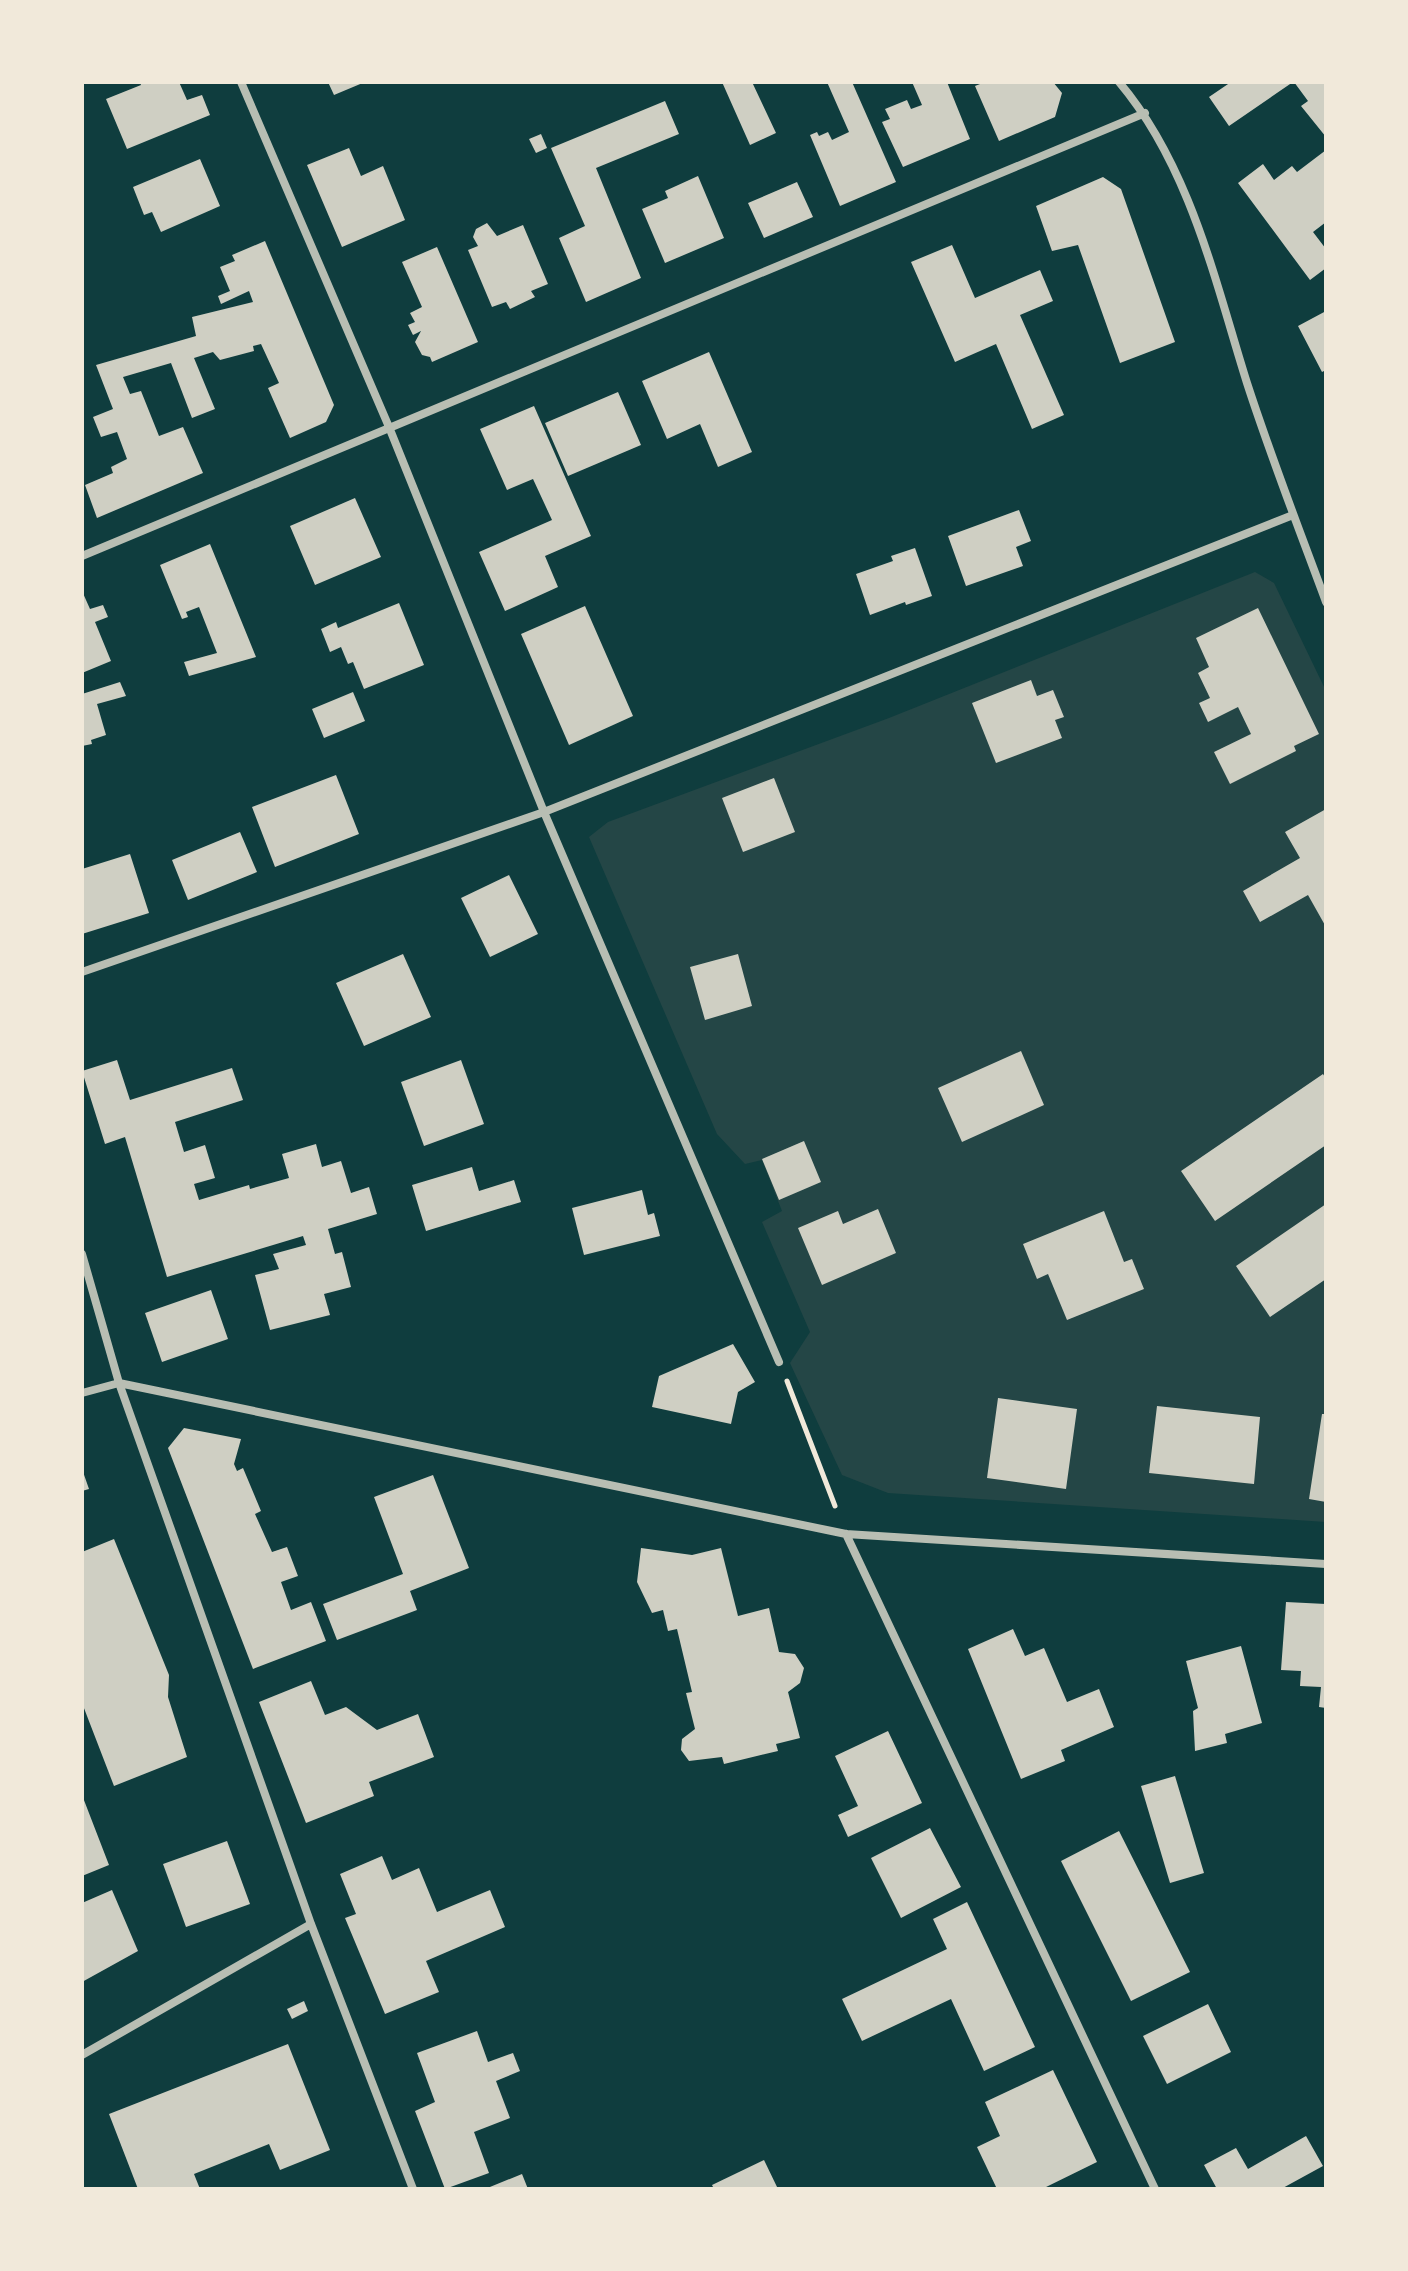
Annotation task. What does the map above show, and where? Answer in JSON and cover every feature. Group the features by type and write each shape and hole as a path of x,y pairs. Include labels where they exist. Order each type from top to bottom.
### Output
{"street":[{"path":"241,82 389,427 544,812 779,1362"},
{"path":"1119,82 1145,113 1192,210 1293,515 1326,602"},
{"path":"82,556 1145,113"},
{"path":"82,972 544,812 1293,515"},
{"path":"82,1254 119,1383 311,1924 413,2189"},
{"path":"82,1393 119,1383 846,1534 1326,1564"},
{"path":"846,1534 1155,2189"},
{"path":"82,2055 311,1924"}],"path":[{"path":"779,1362 846,1534"}],"shaded area":[{"path":"1255,572 1274,583 1326,691 1326,1522 888,1493 842,1475 790,1363 810,1332 762,1222 782,1211 762,1160 745,1164 717,1134 589,837 608,822 889,718"}],"building":[{"path":"140,82 179,82 187,100 202,95 210,115 127,149 106,99 141,85"},
{"path":"328,82 365,82 334,95"},
{"path":"722,82 752,82 776,133 750,145"},
{"path":"827,82 852,82 896,182 840,206 810,135 817,132 819,136 828,132 832,140 849,132"},
{"path":"912,82 947,82 970,139 903,167 882,122 890,119 885,109 907,100 911,109 922,105"},
{"path":"985,82 1053,82 1062,93 1055,117 999,141 975,86"},
{"path":"1231,82 1293,82 1229,126 1209,97"},
{"path":"1294,82 1326,82 1326,137 1301,106 1308,101"},
{"path":"665,101 679,134 596,168 641,278 586,302 559,238 585,226 551,148"},
{"path":"541,134 547,148 536,153 529,139"},
{"path":"349,148 361,176 383,166 405,220 342,247 307,165"},
{"path":"1326,150 1326,222 1313,232 1326,249 1326,268 1310,280 1238,183 1263,164 1274,180 1292,166 1297,172"},
{"path":"200,159 220,206 161,232 152,212 144,215 133,187"},
{"path":"698,176 724,238 665,263 642,209 668,198 665,191"},
{"path":"1103,177 1121,189 1175,342 1120,363 1078,245 1052,251 1036,206"},
{"path":"797,182 813,217 764,238 748,203"},
{"path":"487,223 497,236 523,225 548,284 531,291 535,297 510,309 506,302 492,307 468,250 478,246 473,237 476,229"},
{"path":"265,241 334,405 326,422 290,438 268,388 279,383 261,344 253,346 254,351 220,360 213,352 194,358 215,409 192,418 171,363 123,377 130,394 141,391 159,436 183,427 203,473 97,518 85,485 113,473 111,467 127,459 117,432 101,437 93,417 113,409 96,365 196,336 192,317 253,302 249,291 221,304 218,296 230,291 220,267 235,261 232,255"},
{"path":"952,245 975,298 1040,270 1053,301 1020,315 1064,415 1032,429 996,344 955,362 911,262"},
{"path":"437,247 478,342 432,362 430,357 422,355 415,342 421,331 413,335 408,325 415,322 410,313 422,307 402,262"},
{"path":"1326,311 1326,370 1322,372 1298,326"},
{"path":"709,352 752,452 718,467 700,424 667,439 642,381"},
{"path":"618,392 641,445 568,476 545,423"},
{"path":"534,406 591,536 545,556 558,587 505,611 479,552 552,520 533,479 507,490 480,429"},
{"path":"355,498 381,557 315,585 290,526"},
{"path":"1019,510 1031,541 1016,547 1023,566 966,586 948,536"},
{"path":"210,544 256,657 189,676 184,662 217,653 199,607 186,612 188,617 182,619 160,565"},
{"path":"915,548 932,596 870,615 856,574 893,561 891,556"},
{"path":"82,591 90,609 103,605 108,617 95,622 111,661 82,673"},
{"path":"399,603 424,665 364,689 353,662 348,664 341,647 330,652 321,629 336,622 338,628"},
{"path":"585,606 633,716 569,745 521,634"},
{"path":"1258,608 1319,734 1294,746 1296,751 1230,784 1214,752 1251,734 1238,707 1208,722 1199,703 1210,698 1198,673 1209,667 1196,638"},
{"path":"1031,680 1037,696 1053,690 1064,717 1055,720 1062,738 996,763 972,703"},
{"path":"120,682 126,696 97,704 106,735 82,746 82,694"},
{"path":"353,692 365,721 324,738 312,709"},
{"path":"336,775 359,834 275,867 252,807"},
{"path":"774,778 795,832 743,852 722,798"},
{"path":"1326,809 1326,927 1308,895 1260,922 1243,891 1300,858 1285,832"},
{"path":"240,832 257,872 188,900 172,860"},
{"path":"130,854 149,913 82,934 82,869"},
{"path":"509,875 538,934 490,957 461,898"},
{"path":"403,954 431,1017 364,1046 336,983"},
{"path":"738,954 752,1006 705,1020 690,967"},
{"path":"1021,1051 1044,1105 962,1142 938,1088"},
{"path":"117,1060 130,1100 232,1068 243,1100 175,1122 184,1152 205,1145 215,1178 194,1184 199,1200 249,1185 250,1189 289,1178 282,1154 316,1144 322,1167 341,1161 351,1193 369,1187 377,1214 328,1229 335,1254 342,1252 351,1287 324,1294 330,1315 270,1330 255,1275 279,1269 273,1254 306,1245 303,1236 167,1277 125,1137 105,1144 82,1071"},
{"path":"461,1060 484,1124 424,1146 401,1082"},
{"path":"1323,1074 1326,1079 1326,1145 1215,1221 1181,1171"},
{"path":"804,1141 821,1182 779,1200 762,1159"},
{"path":"472,1167 479,1191 514,1180 521,1202 426,1231 412,1185"},
{"path":"642,1190 648,1215 654,1213 660,1236 584,1255 572,1208"},
{"path":"1326,1204 1326,1279 1270,1317 1236,1266"},
{"path":"878,1209 896,1253 822,1285 798,1228 838,1211 843,1224"},
{"path":"1104,1211 1124,1262 1132,1259 1144,1289 1067,1320 1048,1274 1037,1279 1023,1244"},
{"path":"211,1290 228,1339 162,1362 145,1313"},
{"path":"733,1344 755,1382 738,1392 731,1424 652,1407 659,1376"},
{"path":"998,1398 1077,1409 1066,1489 987,1478"},
{"path":"1157,1406 1260,1417 1254,1484 1149,1473"},
{"path":"1322,1414 1326,1414 1326,1502 1309,1499"},
{"path":"184,1428 241,1439 234,1464 237,1471 243,1468 261,1511 255,1514 272,1552 287,1547 298,1576 281,1582 291,1610 311,1602 326,1641 253,1669 168,1448"},
{"path":"82,1469 89,1489 82,1491"},
{"path":"433,1475 469,1568 410,1591 417,1610 337,1640 323,1604 403,1574 374,1497"},
{"path":"114,1539 169,1675 168,1697 187,1757 114,1786 82,1703 82,1552"},
{"path":"641,1548 692,1555 721,1548 738,1616 769,1608 779,1652 795,1654 804,1668 800,1683 788,1692 800,1738 776,1744 778,1751 724,1764 722,1757 689,1761 681,1750 682,1739 695,1729 686,1693 692,1692 677,1629 668,1631 663,1610 652,1613 637,1582"},
{"path":"1286,1602 1326,1604 1326,1708 1319,1707 1321,1687 1300,1686 1301,1671 1281,1670"},
{"path":"1013,1629 1025,1656 1044,1648 1067,1702 1099,1689 1114,1727 1061,1750 1065,1761 1021,1779 968,1649"},
{"path":"1241,1646 1262,1723 1225,1734 1227,1743 1195,1751 1193,1711 1198,1708 1186,1661"},
{"path":"311,1681 325,1715 346,1707 377,1730 418,1714 434,1757 369,1782 374,1796 306,1823 259,1702"},
{"path":"888,1731 922,1803 848,1837 838,1815 858,1806 835,1756"},
{"path":"1175,1776 1204,1873 1170,1883 1141,1786"},
{"path":"82,1795 109,1865 82,1876"},
{"path":"930,1828 961,1887 901,1918 871,1858"},
{"path":"1119,1831 1190,1972 1131,2001 1061,1861"},
{"path":"227,1841 250,1904 186,1927 163,1864"},
{"path":"382,1856 392,1880 419,1868 437,1912 490,1890 505,1927 426,1961 439,1992 385,2014 345,1918 356,1914 340,1874"},
{"path":"112,1890 138,1951 82,1982 82,1903"},
{"path":"967,1902 1035,2047 984,2071 951,1999 862,2041 842,1999 947,1949 933,1919"},
{"path":"304,2001 308,2011 292,2019 287,2009"},
{"path":"1208,2004 1231,2052 1167,2084 1143,2036"},
{"path":"477,2031 488,2062 513,2053 520,2071 496,2081 510,2118 474,2132 489,2173 445,2189 415,2111 435,2102 417,2053"},
{"path":"288,2044 330,2150 280,2170 269,2144 194,2174 200,2189 138,2189 109,2114"},
{"path":"1053,2070 1097,2162 1042,2189 997,2189 977,2147 1000,2136 985,2102"},
{"path":"1306,2136 1323,2166 1281,2189 1217,2189 1204,2165 1236,2148 1248,2169"},
{"path":"764,2160 778,2189 714,2189 712,2185"},
{"path":"522,2174 528,2189 485,2189"}]}
